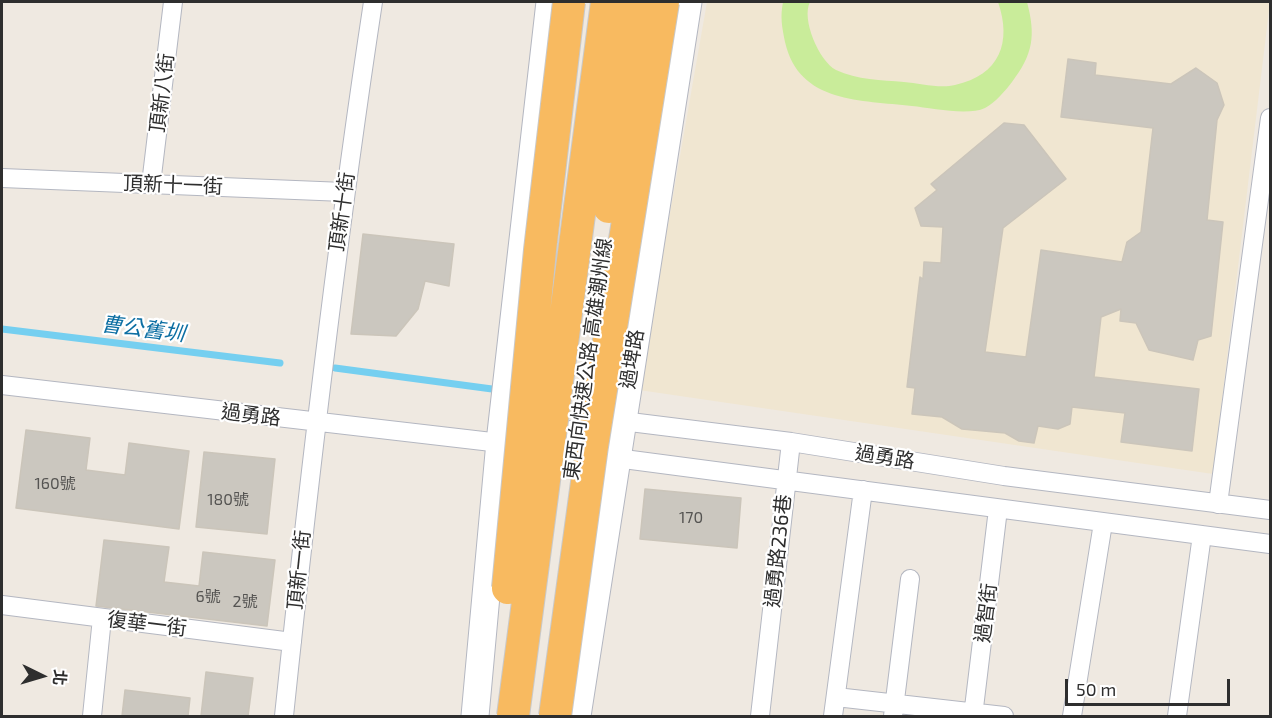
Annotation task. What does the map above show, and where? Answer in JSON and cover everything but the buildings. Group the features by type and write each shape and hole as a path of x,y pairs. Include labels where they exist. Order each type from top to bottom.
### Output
{"highway":[{"path":"496,717 540,250 569,2"},
{"name":"東西向快速公路 高雄潮州線","path":"513,717 607,2"},
{"name":"東西向快速公路 高雄潮州線","path":"541,717 637,2"},
{"path":"555,717 592,446 663,2"}],"main road":[{"path":"475,717 500,442 550,2"},
{"name":"過埤路","path":"577,717 688,2"}],"street":[{"name":"頂新八街","path":"152,184 173,2"},
{"name":"頂新十街","path":"315,423 344,192 373,2"},
{"path":"1218,504 1262,240 1270,118"},
{"name":"頂新十一街","path":"2,177 344,192"},
{"name":"過勇路","path":"2,385 315,423 500,442 1270,544"},
{"name":"過勇路","path":"500,442 622,421 790,442 1004,476 1270,510"},
{"name":"頂新一街","path":"284,717 315,423"},
{"name":"過勇路236巷","path":"760,717 790,442"},
{"path":"833,717 863,490"},
{"name":"過智街","path":"973,714 998,509"},
{"path":"1072,717 1103,523"},
{"path":"1177,717 1202,535"},
{"path":"894,710 910,579"},
{"name":"復華一街","path":"2,605 292,642"},
{"path":"92,717 102,618"},
{"path":"836,697 894,710 1004,717"}],"shaded area":[{"path":"707,2 1270,2 1213,474 639,390"}],"green space":[{"path":"783,2 810,2 808,19 810,29 824,58 836,70 861,78 943,86 955,85 983,73 999,55 1002,43 1004,30 998,2 1027,2 1032,35 1031,44 1019,72 1000,96 985,108 949,111 854,99 818,88 804,77 792,62 783,32"}],"waterway":[{"name":"曹公舊圳","path":"2,329 280,363"},
{"name":"曹公舊圳","path":"335,368 492,389"}]}
